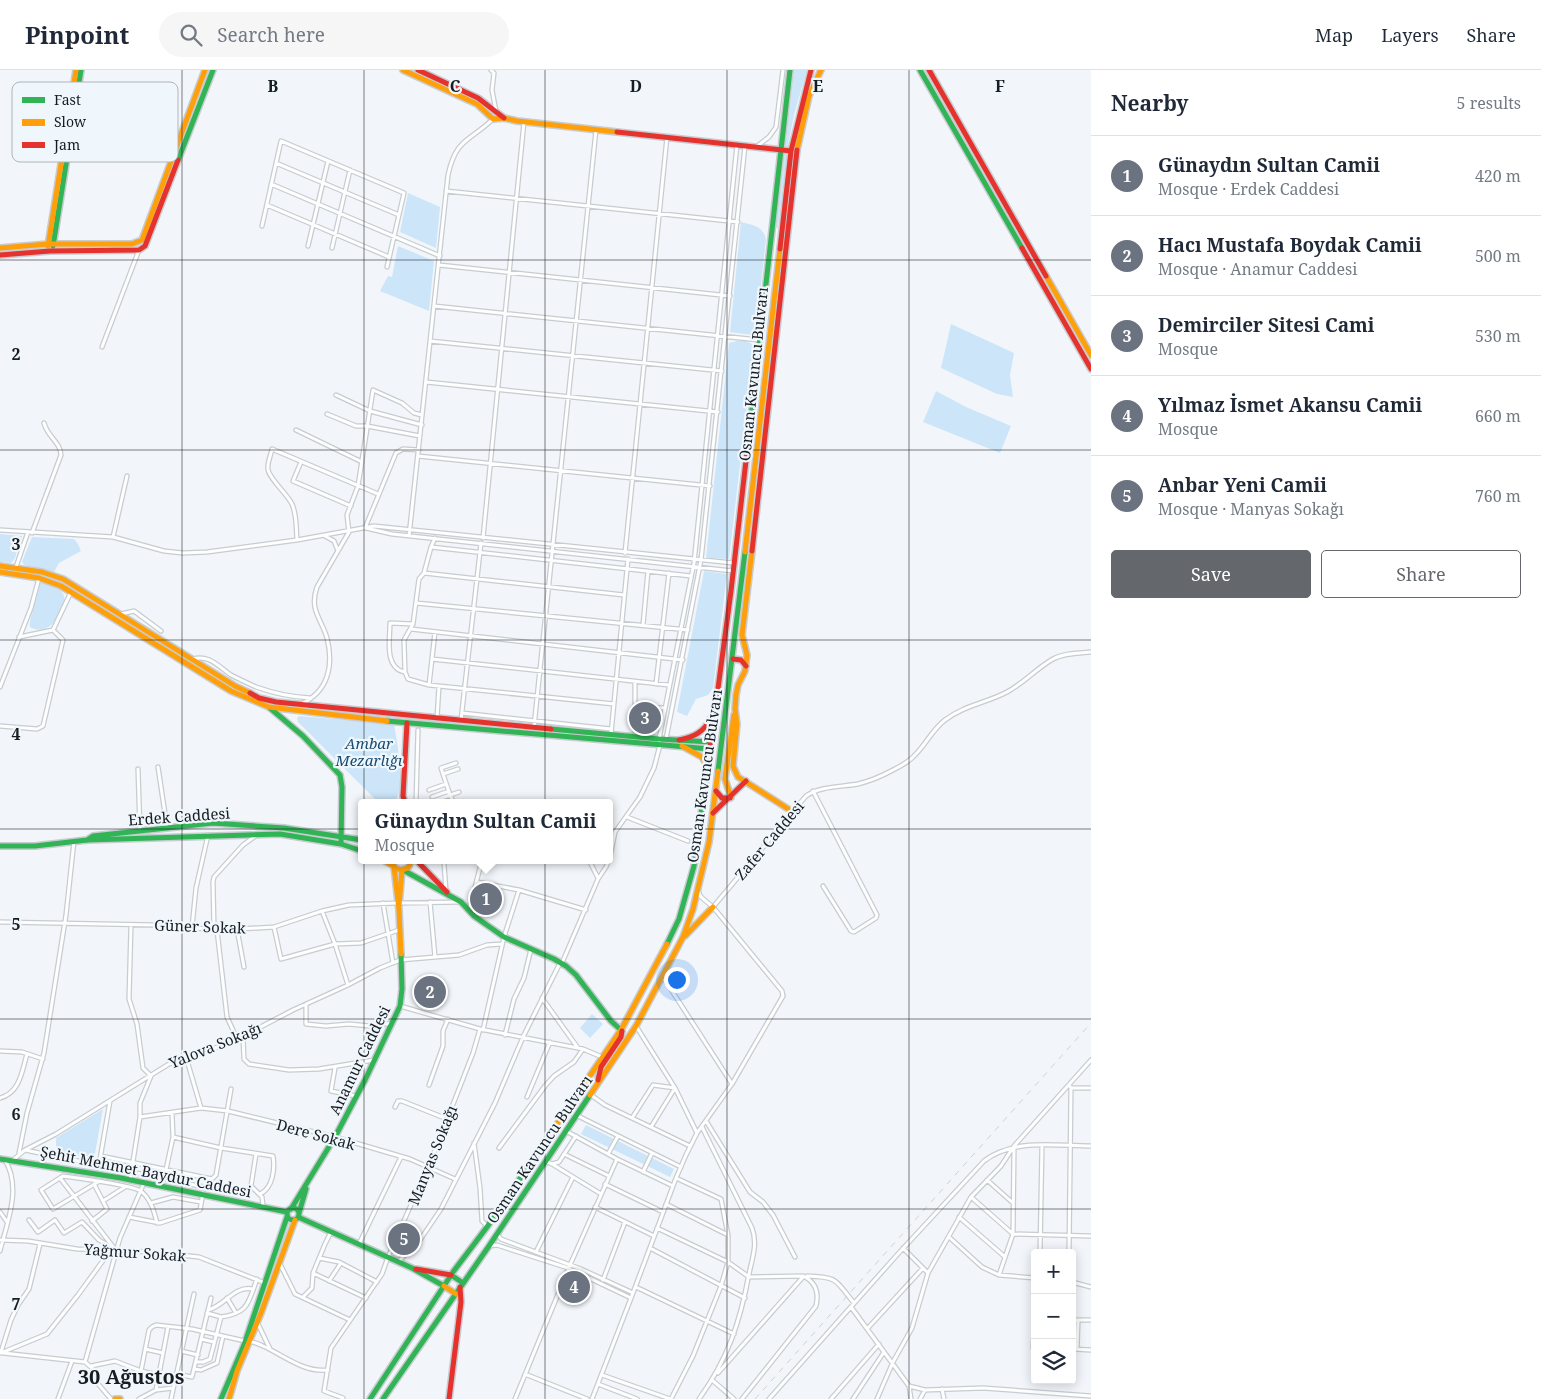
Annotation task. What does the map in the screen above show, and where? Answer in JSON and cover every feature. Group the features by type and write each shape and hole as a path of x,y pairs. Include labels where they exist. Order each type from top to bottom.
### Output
{"main road":[{"path":"178,143 205,70"},
{"path":"0,255 50,251 139,250 145,246 213,70"},
{"path":"404,70 476,104 493,119 504,118 524,122 791,151"},
{"path":"418,70 478,98 504,118"},
{"name":"Osman Kavuncu Bulvarı","path":"370,1399 451,1275 487,1227 621,1030 654,970 678,920 694,866 708,767 734,564 790,70"},
{"name":"Osman Kavuncu Bulvarı","path":"383,1399 489,1246 636,1026 683,937 698,890 709,842 759,458 790,180 791,151 811,70"},
{"path":"790,180 805,110 821,70"},
{"path":"920,70 1091,369"},
{"path":"929,70 1091,354"},
{"path":"50,251 63,162"},
{"path":"51,244 65,162"},
{"path":"0,248 51,244 132,244 142,240 171,162"},
{"path":"731,798 725,779 737,690 746,666 747,655 742,635 759,458"},
{"path":"0,566 42,572 63,579 234,686 259,698 299,705 534,727 611,732 659,742 666,739 710,749 720,746"},
{"path":"0,572 39,578 71,592 232,691 269,707 407,723 659,742 680,743 711,740 720,742 723,738"},
{"path":"741,660 747,655"},
{"path":"734,659 741,660 746,666"},
{"path":"292,711 299,705"},
{"path":"269,707 303,736 340,775 342,787 341,844"},
{"path":"680,743 704,731 714,709"},
{"path":"735,709 737,724 733,768 737,776 793,812"},
{"path":"402,799 407,723"},
{"path":"711,740 720,746"},
{"path":"680,743 702,757 708,767"},
{"path":"712,813 731,798 746,782"},
{"path":"715,791 723,798 731,798"},
{"name":"Erdek Caddesi","path":"86,840 93,836 213,823 284,828 358,839"},
{"name":"Erdek Caddesi","path":"0,846 35,846 86,840 280,834 341,844 358,850"},
{"path":"392,864 461,902 469,911 504,937 562,962 573,972 623,1034 601,1067 597,1084"},
{"path":"392,864 399,903"},
{"path":"403,870 410,864"},
{"path":"420,864 452,897"},
{"path":"399,903 403,870"},
{"name":"Anamur Caddesi","path":"308,1183 335,1138 400,1006 402,989 399,903"},
{"path":"683,937 713,908"},
{"name":"Şehit Mehmet Baydur Caddesi","path":"2,1159 144,1182 289,1212"},
{"path":"229,1399 289,1212 308,1183"},
{"path":"221,1399 257,1324 308,1183"},
{"path":"289,1212 296,1209 297,1217"},
{"path":"289,1212 291,1220 297,1217"},
{"path":"297,1217 412,1268 456,1294"},
{"path":"412,1268 451,1275 462,1285 449,1399"},
{"path":"113,1399 120,1399"}],"street":[{"path":"755,147 769,138 776,127 783,70"},
{"path":"493,71 492,90 496,111"},
{"path":"409,536 449,169 456,149 493,119"},
{"path":"482,538 524,122"},
{"path":"534,727 596,130"},
{"path":"625,553 668,137"},
{"path":"262,226 281,141 404,193 387,267"},
{"path":"613,841 615,832 640,797 658,756 669,685 693,566 737,145"},
{"path":"666,739 683,660 701,560 745,146"},
{"path":"308,246 328,160"},
{"path":"276,163 399,215"},
{"path":"332,248 350,170"},
{"path":"271,184 440,256"},
{"path":"446,191 738,222"},
{"path":"266,205 389,257"},
{"path":"102,347 139,250"},
{"path":"439,266 730,296"},
{"path":"434,306 760,340"},
{"path":"430,341 722,371"},
{"path":"426,382 718,412"},
{"path":"299,705 311,698 325,684 329,664 326,636 315,611 315,595 349,532 347,515 358,486 373,390 402,402 414,413 422,415"},
{"path":"336,395 370,411 422,425"},
{"path":"327,414 356,426 367,426 420,436"},
{"path":"16,567 61,454 59,446 49,436 44,423"},
{"path":"296,430 362,462"},
{"path":"365,528 396,453 404,449 419,450"},
{"path":"297,540 295,515 292,505 270,476 268,468 272,450 378,494"},
{"path":"418,456 710,486"},
{"path":"301,462 293,481 351,506"},
{"path":"114,537 127,476"},
{"path":"0,530 114,537 177,553 206,552 297,540 374,526 734,564"},
{"path":"365,528 409,536 733,571"},
{"path":"325,536 334,541 338,551"},
{"path":"404,672 404,640 411,629 419,579 424,573 435,538"},
{"path":"461,720 481,543"},
{"path":"431,547 691,576"},
{"path":"462,713 611,732 628,559"},
{"path":"643,625 648,571"},
{"path":"424,573 624,595"},
{"path":"656,684 669,573"},
{"path":"0,687 34,601 39,578"},
{"path":"54,630 71,592"},
{"path":"416,603 688,630"},
{"path":"120,614 134,611 161,631"},
{"path":"412,624 390,623 391,662 396,669 404,672 410,680 429,685 614,704"},
{"path":"411,629 683,660"},
{"path":"19,637 54,630"},
{"path":"0,726 37,729 42,726 62,640 54,630"},
{"path":"429,685 435,632"},
{"name":"Zafer Caddesi","path":"713,908 806,796 813,791 859,784 890,772 905,764 916,755 931,733 958,710 985,702 1021,685 1054,658 1091,652"},
{"path":"192,660 200,658 208,660 238,678 265,690 311,698"},
{"path":"432,659 669,685"},
{"path":"635,682 635,731"},
{"path":"437,718 439,686"},
{"path":"635,707 665,708"},
{"path":"416,799 418,730"},
{"path":"452,799 441,768 456,762"},
{"path":"158,767 167,827"},
{"path":"443,774 458,768"},
{"path":"138,769 140,831"},
{"path":"429,790 446,784"},
{"path":"813,791 877,915 876,918 854,932 851,931 822,886"},
{"path":"432,797 459,792"},
{"path":"436,799 449,793"},
{"path":"627,817 688,841"},
{"path":"237,1039 227,1017 216,930 213,882 214,877 243,845 258,834"},
{"path":"192,928 196,888 208,835"},
{"path":"19,1154 27,1113 43,1059 65,923 74,841"},
{"path":"444,864 446,890"},
{"path":"469,911 481,864"},
{"path":"591,864 598,879"},
{"path":"398,1262 413,1248 432,1223 456,1179 495,1103 523,1037 562,962 598,879 607,864"},
{"path":"477,882 519,890 586,910"},
{"name":"Manyas Sokağı","path":"343,1399 324,1391 331,1348 382,1274 428,1167 482,1030 502,944 519,890"},
{"path":"592,1399 680,1167 706,1120 732,1084 781,1000 783,992 713,908 701,897 698,890"},
{"path":"430,902 435,957"},
{"name":"Güner Sokak","path":"0,922 131,925 216,930 274,927 322,911 349,905 461,902"},
{"path":"383,903 393,963"},
{"path":"322,911 348,985"},
{"path":"130,1180 140,1117 140,1103 151,1076 144,1068 137,1024 129,999 131,925"},
{"path":"274,927 281,959 335,944 361,943 399,930"},
{"path":"237,929 244,967"},
{"name":"Yalova Sokağı","path":"13,1160 25,1150 56,1134 169,1064 242,1037 393,963 400,960 459,954 483,946 502,944"},
{"path":"505,1035 514,999 524,978 531,949"},
{"path":"662,976 732,1084"},
{"path":"542,998 578,1048"},
{"path":"306,1004 306,1024 370,1026 393,1023"},
{"path":"400,1006 482,1030 583,1049 602,1058"},
{"path":"429,1085 443,1046 443,1032 448,1019"},
{"path":"636,1026 675,1088 698,1133"},
{"path":"242,1037 244,1059 249,1064 289,1070 335,1068 375,1060"},
{"path":"527,1097 550,1042"},
{"path":"500,1148 545,1086 554,1076 574,1062 583,1049"},
{"path":"0,1051 27,1054 43,1059"},
{"path":"0,1098 12,1092 17,1086 27,1054"},
{"path":"186,1057 201,1108"},
{"path":"877,1399 893,1362 912,1328 928,1273 971,1197 1091,1060"},
{"path":"335,1068 330,1091 356,1096"},
{"path":"632,1118 653,1085 675,1088"},
{"path":"1070,1086 1091,1088"},
{"path":"1069,1249 1070,1086"},
{"path":"651,1127 675,1088"},
{"path":"100,1156 212,1180 216,1175 231,1089"},
{"path":"590,1095 604,1105 690,1146"},
{"path":"396,1108 398,1101 402,1100 447,1119"},
{"path":"99,1166 110,1101"},
{"name":"Dere Sokak","path":"140,1117 201,1108 228,1111 401,1157 456,1179"},
{"path":"164,1179 173,1137 172,1113"},
{"path":"576,1115 680,1167"},
{"path":"706,1120 750,1192 763,1202 773,1215 795,1257"},
{"path":"699,1399 723,1361 734,1334 745,1298 755,1246 754,1232 702,1128"},
{"path":"565,1130 616,1159 672,1186"},
{"path":"552,1164 559,1162 576,1136"},
{"path":"608,1154 618,1136"},
{"path":"173,1137 221,1148 273,1156 274,1163 270,1183 266,1191 260,1194"},
{"path":"474,1142 482,1221 487,1227"},
{"path":"1040,1249 1042,1145"},
{"path":"999,1275 1013,1234 1014,1146"},
{"path":"769,1399 979,1165 994,1154 1014,1146 1091,1146"},
{"path":"25,1150 204,1187"},
{"path":"643,1172 652,1153"},
{"path":"256,1154 251,1186 262,1196 263,1206"},
{"path":"564,1154 609,1176"},
{"path":"359,1244 401,1157"},
{"path":"0,1251 13,1189 11,1172 2,1159"},
{"path":"515,1399 569,1266 616,1159"},
{"path":"544,1161 601,1194"},
{"path":"96,1183 53,1209 41,1190 63,1176 141,1190 151,1203 157,1223"},
{"path":"536,1252 574,1177"},
{"path":"60,1178 116,1250"},
{"path":"602,1375 671,1399 693,1356 721,1286 728,1262 728,1234 722,1199 676,1178"},
{"path":"987,1180 1013,1204"},
{"path":"85,1362 116,1250 144,1182"},
{"path":"92,1221 106,1209 96,1183"},
{"path":"605,1184 663,1212"},
{"path":"103,1201 125,1187"},
{"path":"129,1217 160,1223 200,1210 202,1194"},
{"path":"151,1203 173,1197 201,1202"},
{"path":"971,1197 1013,1234 1091,1236"},
{"path":"666,1204 728,1234"},
{"path":"595,1208 654,1236"},
{"path":"0,1212 7,1222"},
{"path":"959,1217 1005,1257"},
{"path":"29,1220 38,1232 54,1220 64,1233 82,1222 98,1240 116,1250"},
{"path":"601,1284 625,1222"},
{"path":"657,1228 728,1262 749,1277 824,1276 833,1279 840,1283 854,1303"},
{"path":"303,1298 313,1287 313,1273 331,1232"},
{"path":"497,1233 501,1239 603,1279 633,1293"},
{"path":"949,1237 982,1267 999,1275 1031,1278"},
{"name":"Yağmur Sokak","path":"1,1240 71,1248 200,1257 265,1283"},
{"path":"1,1352 11,1320 29,1289 40,1244"},
{"path":"489,1246 497,1245 569,1266 631,1298"},
{"path":"650,1248 745,1298"},
{"path":"903,1248 928,1273"},
{"path":"1,1352 47,1334 110,1250"},
{"path":"319,1258 341,1263 376,1282"},
{"path":"279,1261 295,1294 350,1320"},
{"path":"329,1281 341,1263"},
{"path":"867,1329 923,1268"},
{"path":"313,1273 366,1298"},
{"path":"712,1380 803,1276"},
{"path":"742,1399 816,1306 818,1297 816,1288 811,1281 803,1276"},
{"path":"208,1312 220,1317 236,1313 247,1306 257,1279"},
{"path":"1076,1283 1091,1287"},
{"path":"636,1287 734,1334"},
{"path":"208,1312 227,1298 244,1289 253,1289"},
{"path":"171,1399 194,1294"},
{"path":"176,1374 192,1377 211,1298"},
{"path":"227,1298 236,1313"},
{"path":"850,1307 893,1362 909,1386 911,1399"},
{"path":"196,1362 210,1359 220,1317"},
{"path":"1075,1339 1078,1320 1091,1320"},
{"path":"257,1324 270,1349"},
{"path":"141,1370 148,1332 156,1325 248,1341 270,1349 304,1368 317,1371 328,1370"},
{"path":"156,1390 168,1327"},
{"path":"194,1369 201,1370 217,1363 223,1336"},
{"path":"202,1339 214,1342"},
{"path":"831,1399 879,1344"},
{"path":"145,1349 163,1353"},
{"path":"1076,1349 1091,1350"},
{"path":"181,1351 198,1355"},
{"path":"853,1399 884,1351"},
{"path":"1,1352 85,1362 91,1366 99,1386 113,1399"},
{"path":"58,1399 72,1361"},
{"path":"91,1366 116,1361 158,1375"},
{"path":"525,1374 588,1399"},
{"path":"712,1380 734,1399"},
{"path":"598,1384 638,1399"},
{"path":"909,1386 924,1390 984,1388 1091,1396"},
{"path":"139,1399 156,1390 173,1388"},
{"path":"942,1389 944,1399"},
{"path":"920,1399 924,1390"}],"green space":[{"path":"794,70 807,70 794,115 788,145 778,228 776,228"},
{"path":"408,193 440,207 436,248 400,232"},
{"path":"741,222 753,225 763,231 766,239 756,331 752,335 730,332"},
{"path":"398,246 434,261 429,311 380,291 388,276 392,277"},
{"path":"951,324 1014,353 1010,375 1013,397 997,394 941,368"},
{"path":"746,341 754,345 729,559 706,558 729,343"},
{"path":"936,391 966,407 1011,426 1000,453 923,422"},
{"path":"0,534 22,536 15,558 11,563 0,562"},
{"path":"32,537 74,539 81,551 59,563 54,572 24,565 22,562"},
{"path":"704,571 727,574 713,688 708,695 696,699 687,716 677,712"},
{"path":"40,582 58,588 64,597 64,604 52,625 38,630 30,627 30,623"},
{"name":"Ambar Mezarlığı","path":"299,716 394,724 401,776 396,799 375,799 298,722 297,718"},
{"path":"592,1014 603,1024 590,1038 580,1028"},
{"path":"103,1109 94,1159 56,1152 56,1138"},
{"path":"586,1125 674,1169 670,1177 581,1134"}],"railway":[{"path":"755,1399 1091,1023"}],"traffic: fast":[{"path":"79,82 81,70"},
{"path":"178,160 213,70"},
{"path":"750,426 790,70"},
{"path":"920,70 1022,248"},
{"path":"53,246 66,162"},
{"path":"718,771 745,552"},
{"path":"270,708 303,736 340,775 342,787 341,844"},
{"path":"387,721 710,749"},
{"path":"551,729 711,742"},
{"path":"667,944 679,919 694,866 709,756"},
{"path":"87,840 93,836 213,823 284,828 358,839"},
{"path":"0,846 35,846 87,840 280,834 341,844 358,850"},
{"path":"403,870 461,902 474,916 504,937 566,966 576,975 611,1021 621,1030"},
{"path":"291,1209 335,1137 365,1080 400,1006 402,989 401,954"},
{"path":"383,1399 489,1246 590,1095"},
{"path":"370,1399 453,1272 487,1227 547,1139"},
{"path":"0,1159 121,1178 287,1212"},
{"path":"299,1213 306,1189"},
{"path":"291,1208 295,1208 299,1214 295,1220 291,1220 287,1216 287,1212 291,1208"},
{"path":"221,1399 244,1345 287,1217"},
{"path":"298,1217 412,1268 444,1286"},
{"path":"451,1275 463,1283"}],"traffic: slow":[{"path":"74,82 76,70"},
{"path":"178,143 205,70"},
{"path":"403,70 477,104 493,119 504,118 617,132"},
{"path":"797,150 809,96 821,70"},
{"path":"48,246 61,162"},
{"path":"0,248 48,244 132,244 142,240 171,162"},
{"path":"745,552 780,249"},
{"path":"1046,276 1091,355"},
{"path":"752,551 742,635 747,655 745,671 738,685 736,695 737,724 733,766 738,777 793,812"},
{"path":"0,566 42,572 63,579 235,686 250,693"},
{"path":"0,572 39,578 61,586 231,691 269,707 387,721"},
{"path":"731,797 725,779 734,715"},
{"path":"682,746 702,757 707,765"},
{"path":"590,1095 636,1026 683,937 693,909 709,842 718,771"},
{"path":"393,864 395,868 401,870 408,868 410,864"},
{"path":"394,867 399,910 401,954"},
{"path":"399,906 402,870"},
{"path":"685,936 713,907"},
{"path":"547,1139 621,1030 667,944"},
{"path":"229,1399 237,1371 261,1313 295,1220"},
{"path":"444,1286 456,1294"},
{"path":"115,1399 120,1399"}],"traffic: jam":[{"path":"418,70 478,98 504,118"},
{"path":"780,249 791,151 811,70"},
{"path":"929,70 1046,276"},
{"path":"617,132 791,151"},
{"path":"752,551 797,150"},
{"path":"0,255 50,251 139,250 145,246 177,162"},
{"path":"1022,248 1091,369"},
{"path":"709,756 750,426"},
{"path":"733,659 741,660 746,666"},
{"path":"250,693 259,698 276,702 551,729"},
{"path":"679,740 698,733 711,718"},
{"path":"404,799 407,723"},
{"path":"713,813 746,781"},
{"path":"716,791 722,798 730,798"},
{"path":"420,864 447,892"},
{"path":"598,1080 601,1067 621,1037 622,1031"},
{"path":"416,1269 451,1275"},
{"path":"449,1399 461,1302 460,1287"}],"place":[{"name":"Demirciler Sitesi Cami","path":"645,718"},
{"name":"Günaydın Sultan Camii","path":"486,899"},
{"name":"Hacı Mustafa Boydak Camii","path":"430,992"},
{"name":"Anbar Yeni Camii","path":"404,1239"},
{"name":"Yılmaz İsmet Akansu Camii","path":"574,1287"}],"district":[{"name":"30 Ağustos","path":"131,1376"}]}
